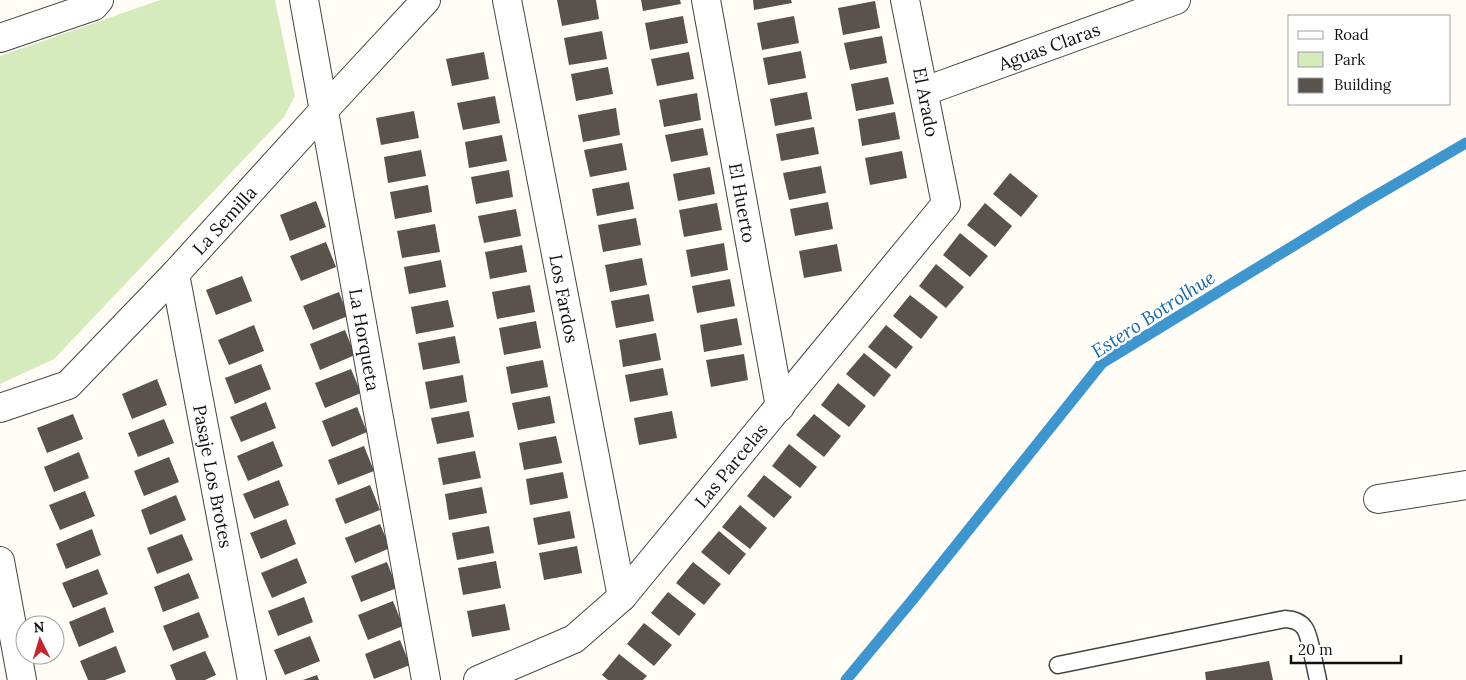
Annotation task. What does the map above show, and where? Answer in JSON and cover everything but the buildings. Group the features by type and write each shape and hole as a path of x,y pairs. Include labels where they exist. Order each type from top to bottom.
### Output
{"street":[{"path":"0,38 94,6 99,0"},
{"name":"La Horqueta","path":"304,0 426,680"},
{"name":"La Semilla","path":"0,408 68,385 175,274 426,0"},
{"name":"Los Fardos","path":"507,0 622,597"},
{"name":"El Huerto","path":"706,0 780,407"},
{"name":"El Arado","path":"905,0 946,204"},
{"name":"Aguas Claras","path":"924,91 1176,0"},
{"name":"Las Parcelas","path":"478,680 574,639 622,597 946,204"},
{"name":"Pasaje Los Brotes","path":"175,274 252,680"},
{"path":"1378,499 1466,485"},
{"path":"0,561 22,680"}],"lane":[{"path":"1058,665 1292,619 1305,628 1309,637 1318,680"}],"green space":[{"path":"160,0 275,0 295,96 284,117 54,359 0,384 0,56"}],"waterway":[{"name":"Estero Botrolhue","path":"846,680 1102,363 1365,202 1466,143"}]}
